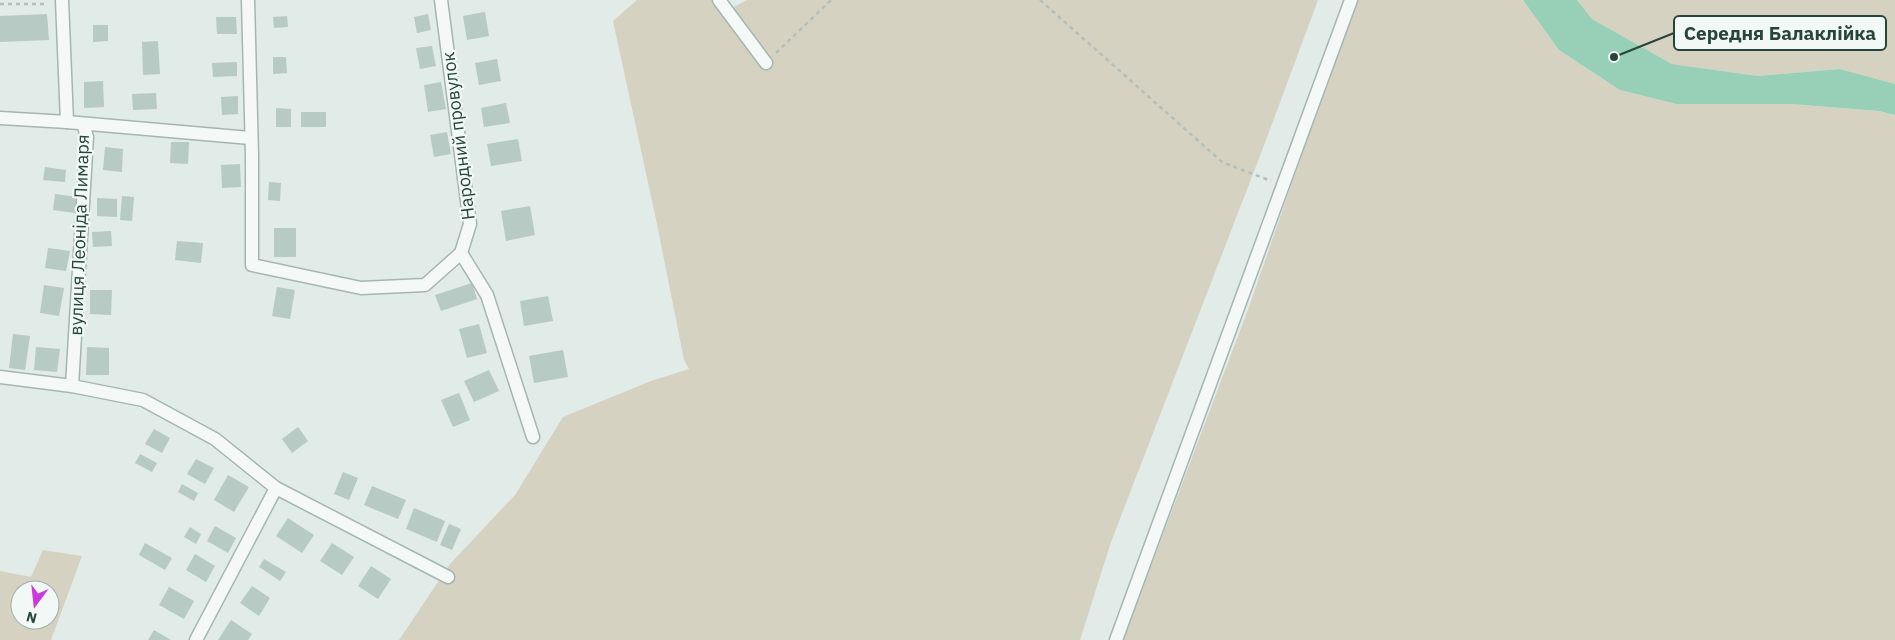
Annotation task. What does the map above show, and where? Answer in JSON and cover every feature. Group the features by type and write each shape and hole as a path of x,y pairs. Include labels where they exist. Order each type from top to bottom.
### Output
{"street":[{"path":"248,0 252,265 361,288 425,286 461,253 488,295 533,437"},
{"name":"Народний провулок","path":"441,0 470,224 461,253"},
{"path":"719,0 766,63"},
{"path":"1116,640 1197,415 1284,186 1351,0"},
{"name":"вулиця Леоніда Лимаря","path":"62,2 67,122"},
{"path":"0,118 83,124"},
{"name":"вулиця Леоніда Лимаря","path":"72,386 87,137 83,124 250,138"},
{"path":"0,378 72,386 143,400 215,439 276,488 448,577"},
{"path":"196,640 276,488"}],"path":[{"path":"766,63 831,0"},
{"path":"1040,0 1222,162 1284,186"},
{"path":"0,4 62,2"}],"shaded area":[{"path":"637,0 715,0 724,12 747,0 1318,0 1111,542 1080,640 399,640 450,564 515,495 563,417 651,381 689,369 684,360 613,21"},
{"path":"1357,0 1523,0 1559,50 1620,90 1676,104 1791,104 1879,111 1895,115 1895,640 1123,640 1249,307"},
{"path":"1523,0 1577,0 1592,19 1672,64 1758,76 1840,69 1895,84 1895,115 1879,111 1791,104 1676,104 1620,90 1559,50"},
{"path":"1577,0 1895,0 1895,84 1840,69 1758,76 1672,64 1592,19"},
{"path":"43,550 82,556 60,616 60,580 10,580 10,630 55,630 51,640 0,640 0,571 31,577"}],"building":[{"path":"485,12 489,36 467,40 463,16"},
{"path":"47,14 49,40 0,42 0,16"},
{"path":"428,14 431,30 417,33 414,17"},
{"path":"287,16 288,27 274,28 273,17"},
{"path":"216,17 236,17 237,34 217,34"},
{"path":"93,25 108,25 108,41 93,42"},
{"path":"158,41 160,74 143,75 142,42"},
{"path":"432,46 436,66 420,69 416,48"},
{"path":"273,57 286,57 287,73 273,74"},
{"path":"497,59 501,81 479,85 475,63"},
{"path":"237,62 237,76 213,77 212,63"},
{"path":"103,81 104,107 84,108 84,82"},
{"path":"441,82 446,109 428,112 424,85"},
{"path":"156,93 157,109 133,110 132,94"},
{"path":"238,96 238,114 222,115 221,97"},
{"path":"506,103 510,123 484,127 481,108"},
{"path":"276,108 291,109 291,127 276,127"},
{"path":"301,112 326,112 326,127 301,127"},
{"path":"447,132 451,154 434,157 430,135"},
{"path":"518,139 522,161 491,166 487,144"},
{"path":"171,142 189,142 188,164 170,163"},
{"path":"105,147 123,149 122,172 103,170"},
{"path":"240,164 241,187 222,188 221,165"},
{"path":"45,167 66,170 65,182 43,180"},
{"path":"269,182 281,183 280,201 268,200"},
{"path":"55,194 77,197 75,213 53,210"},
{"path":"122,196 134,197 132,221 120,220"},
{"path":"97,198 117,199 117,217 97,216"},
{"path":"530,206 535,235 506,241 501,211"},
{"path":"274,228 296,228 296,257 274,257"},
{"path":"111,231 112,246 93,247 92,232"},
{"path":"177,241 203,243 201,263 175,260"},
{"path":"48,248 70,251 66,271 45,268"},
{"path":"472,283 477,299 441,311 435,295"},
{"path":"44,285 64,288 59,316 40,313"},
{"path":"277,287 295,290 290,319 272,316"},
{"path":"90,290 112,290 111,315 90,314"},
{"path":"548,296 553,321 524,326 520,301"},
{"path":"479,324 487,353 467,358 459,329"},
{"path":"13,334 30,336 25,370 9,368"},
{"path":"36,347 60,349 57,372 34,370"},
{"path":"87,347 109,348 109,375 86,375"},
{"path":"563,350 568,377 534,383 529,356"},
{"path":"489,370 499,391 474,402 464,381"},
{"path":"459,393 470,420 453,427 441,400"},
{"path":"298,427 308,441 292,453 282,439"},
{"path":"154,429 170,438 162,453 145,444"},
{"path":"140,454 157,463 152,472 135,463"},
{"path":"196,459 214,468 205,484 187,474"},
{"path":"343,472 358,478 349,500 334,494"},
{"path":"228,475 249,487 234,512 214,500"},
{"path":"182,484 198,493 194,501 178,492"},
{"path":"372,486 406,500 398,519 364,505"},
{"path":"414,508 445,521 437,542 406,529"},
{"path":"288,518 314,535 302,553 276,536"},
{"path":"449,524 461,529 452,550 440,545"},
{"path":"215,526 236,538 228,553 207,541"},
{"path":"190,527 201,534 196,544 184,537"},
{"path":"145,543 172,558 165,570 139,555"},
{"path":"332,543 354,557 342,575 320,561"},
{"path":"195,554 215,566 206,582 186,570"},
{"path":"264,559 286,572 280,581 259,567"},
{"path":"371,566 391,579 378,599 358,586"},
{"path":"252,586 270,598 259,616 240,603"},
{"path":"169,587 194,601 184,619 159,605"},
{"path":"231,620 252,634 248,640 218,640"},
{"path":"154,630 171,640 148,640"}],"place":[{"name":"Середня Балаклійка","path":"1614,57"}]}
